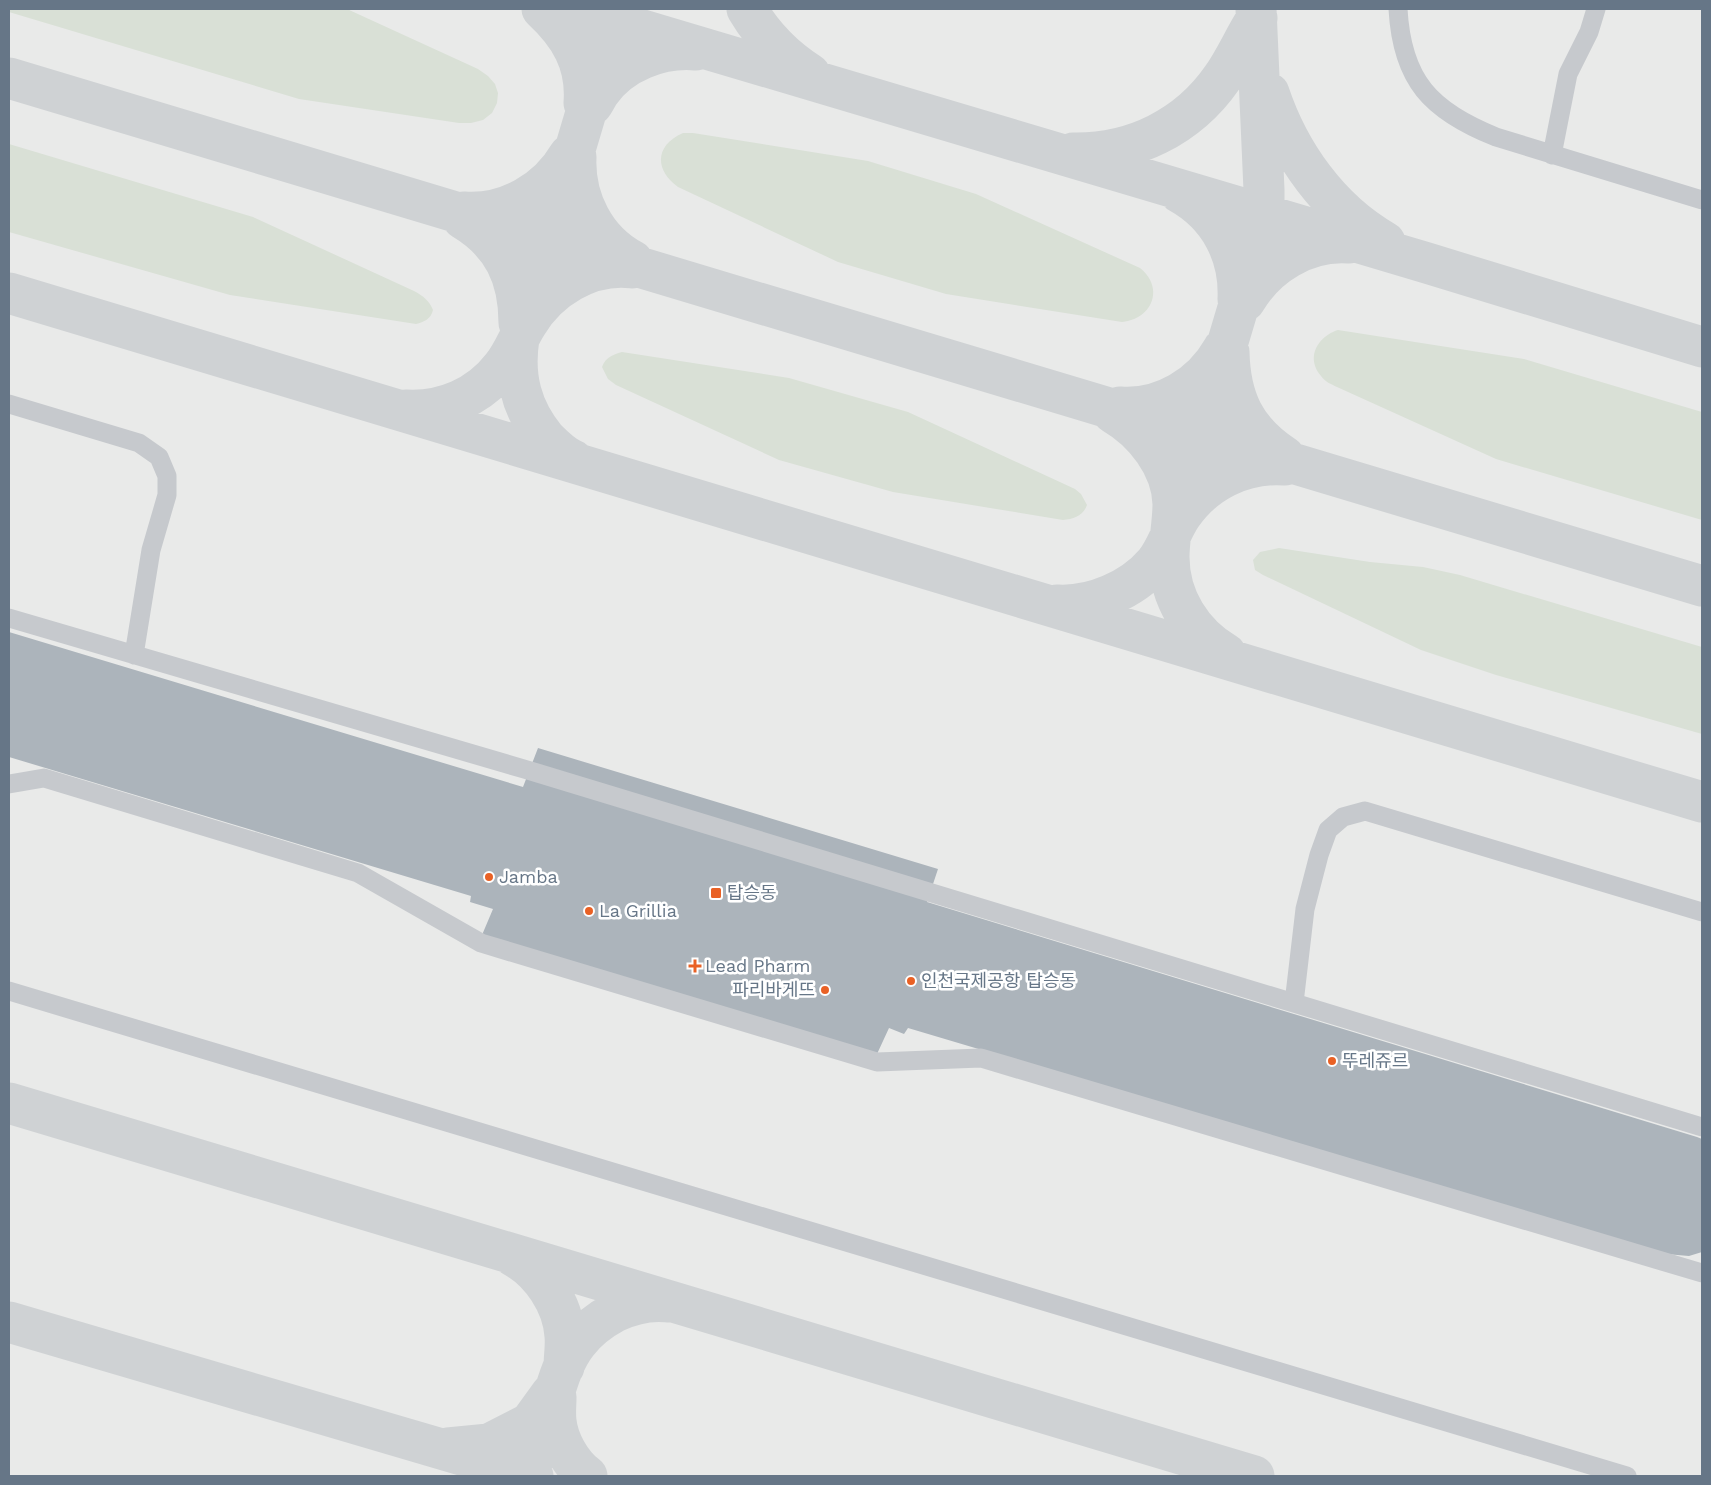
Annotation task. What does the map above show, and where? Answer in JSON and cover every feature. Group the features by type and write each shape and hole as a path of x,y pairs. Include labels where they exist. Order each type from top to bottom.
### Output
{"lane":[{"path":"1398,9 1399,31 1405,56 1414,76 1429,96 1451,115 1473,128 1496,137 1702,200"},
{"path":"1552,155 1568,74 1589,32 1596,9"},
{"path":"9,404 139,443 158,458 167,476 167,495 151,550 134,655"},
{"path":"9,618 524,769 1702,1127"},
{"path":"9,784 44,778 358,873 481,942 877,1062 981,1058 1702,1273"},
{"path":"1294,1003 1305,909 1328,830 1343,817 1365,812 1702,912"},
{"path":"9,991 1628,1476"},
{"path":"1675,1266 1702,1260"}],"shaded area":[{"path":"9,9 1702,9 1702,1476 9,1476"},
{"path":"9,9 347,9 478,69 495,84 498,93 497,103 492,113 483,120 459,123 299,99 9,12"},
{"path":"683,133 868,161 976,194 1140,268 1148,276 1152,284 1152,301 1141,315 1132,320 1122,322 946,294 838,262 678,187 665,173 661,158 667,144"},
{"path":"9,144 253,217 414,291 428,301 433,310 431,316 427,320 416,324 230,295 9,232"},
{"path":"1338,330 1524,359 1702,412 1702,520 1496,459 1330,384 1316,369 1314,355 1320,342"},
{"path":"622,352 789,378 908,412 1075,489 1081,494 1087,505 1078,516 1063,520 893,492 779,460 616,385 608,379 602,367 610,357"},
{"path":"1279,548 1370,562 1423,567 1460,575 1702,647 1702,734 1496,675 1421,650 1255,570 1253,560 1260,552"}],"building":[{"name":"인천국제공항 탑승동","path":"9,632 523,787 538,748 938,869 927,902 1697,1137 1702,1139 1702,1252 1689,1256 1666,1254 908,1028 904,1034 889,1028 877,1054 482,935 493,909 470,902 471,896 9,757"}],"taxiway":[{"path":"542,9 561,29 575,51 583,75 584,103"},
{"path":"572,9 1427,263 1702,347"},
{"path":"573,460 562,454 546,439 530,416 518,379 517,352 519,338 604,52 615,22 624,9"},
{"path":"747,9 774,45 810,74"},
{"path":"1171,533 1260,234 1264,214 1256,9"},
{"path":"1073,153 1117,149 1138,143 1176,124 1193,111 1222,78 1257,18"},
{"path":"592,105 609,81 630,65 656,54 669,51 696,50"},
{"path":"9,78 1702,586"},
{"path":"1269,93 1288,137 1314,178 1346,214 1385,242"},
{"path":"464,212 496,209 511,205 525,198 550,180 569,155"},
{"path":"576,157 576,173 579,188 583,203 590,217 608,242 633,261"},
{"path":"1180,193 1206,213 1224,237 1231,251 1235,267 1238,282 1238,299"},
{"path":"463,219 489,239 506,263 516,291 519,323"},
{"path":"1245,301 1264,276 1289,257 1318,246 1333,243 1349,243"},
{"path":"406,410 420,410 447,405 459,401 482,387 502,367 536,311 546,300 571,281 585,274 600,270 632,268"},
{"path":"9,293 1702,802"},
{"path":"1120,407 1136,407 1151,404 1166,400 1179,393 1204,374 1223,349"},
{"path":"1229,352 1233,385 1242,412 1260,436 1285,457"},
{"path":"1113,413 1135,429 1162,463 1168,476 1173,504 1169,557 1173,587 1178,600 1193,625 1214,646 1226,654"},
{"path":"1057,605 1070,605 1097,600 1123,589 1146,573 1159,558 1177,522 1190,504 1213,484 1240,471 1254,467 1285,465"},
{"path":"9,1103 1254,1476"},
{"path":"513,1256 533,1270 555,1301 560,1312 565,1336 564,1367"},
{"path":"528,1476 560,1375 567,1358 577,1343 594,1326 615,1312 640,1304 667,1302"},
{"path":"9,1322 533,1476"},
{"path":"448,1448 489,1444 530,1423 551,1394"},
{"path":"556,1397 557,1429 562,1444 571,1459 587,1476"}],"place":[{"name":"Jamba","path":"489,877"},
{"name":"탑승동","path":"716,893"},
{"name":"La Grillia","path":"589,911"},
{"name":"Lead Pharm","path":"695,966"},
{"name":"인천국제공항 탑승동","path":"911,981"},
{"name":"파리바게뜨","path":"825,990"},
{"name":"뚜레쥬르","path":"1332,1061"}]}
